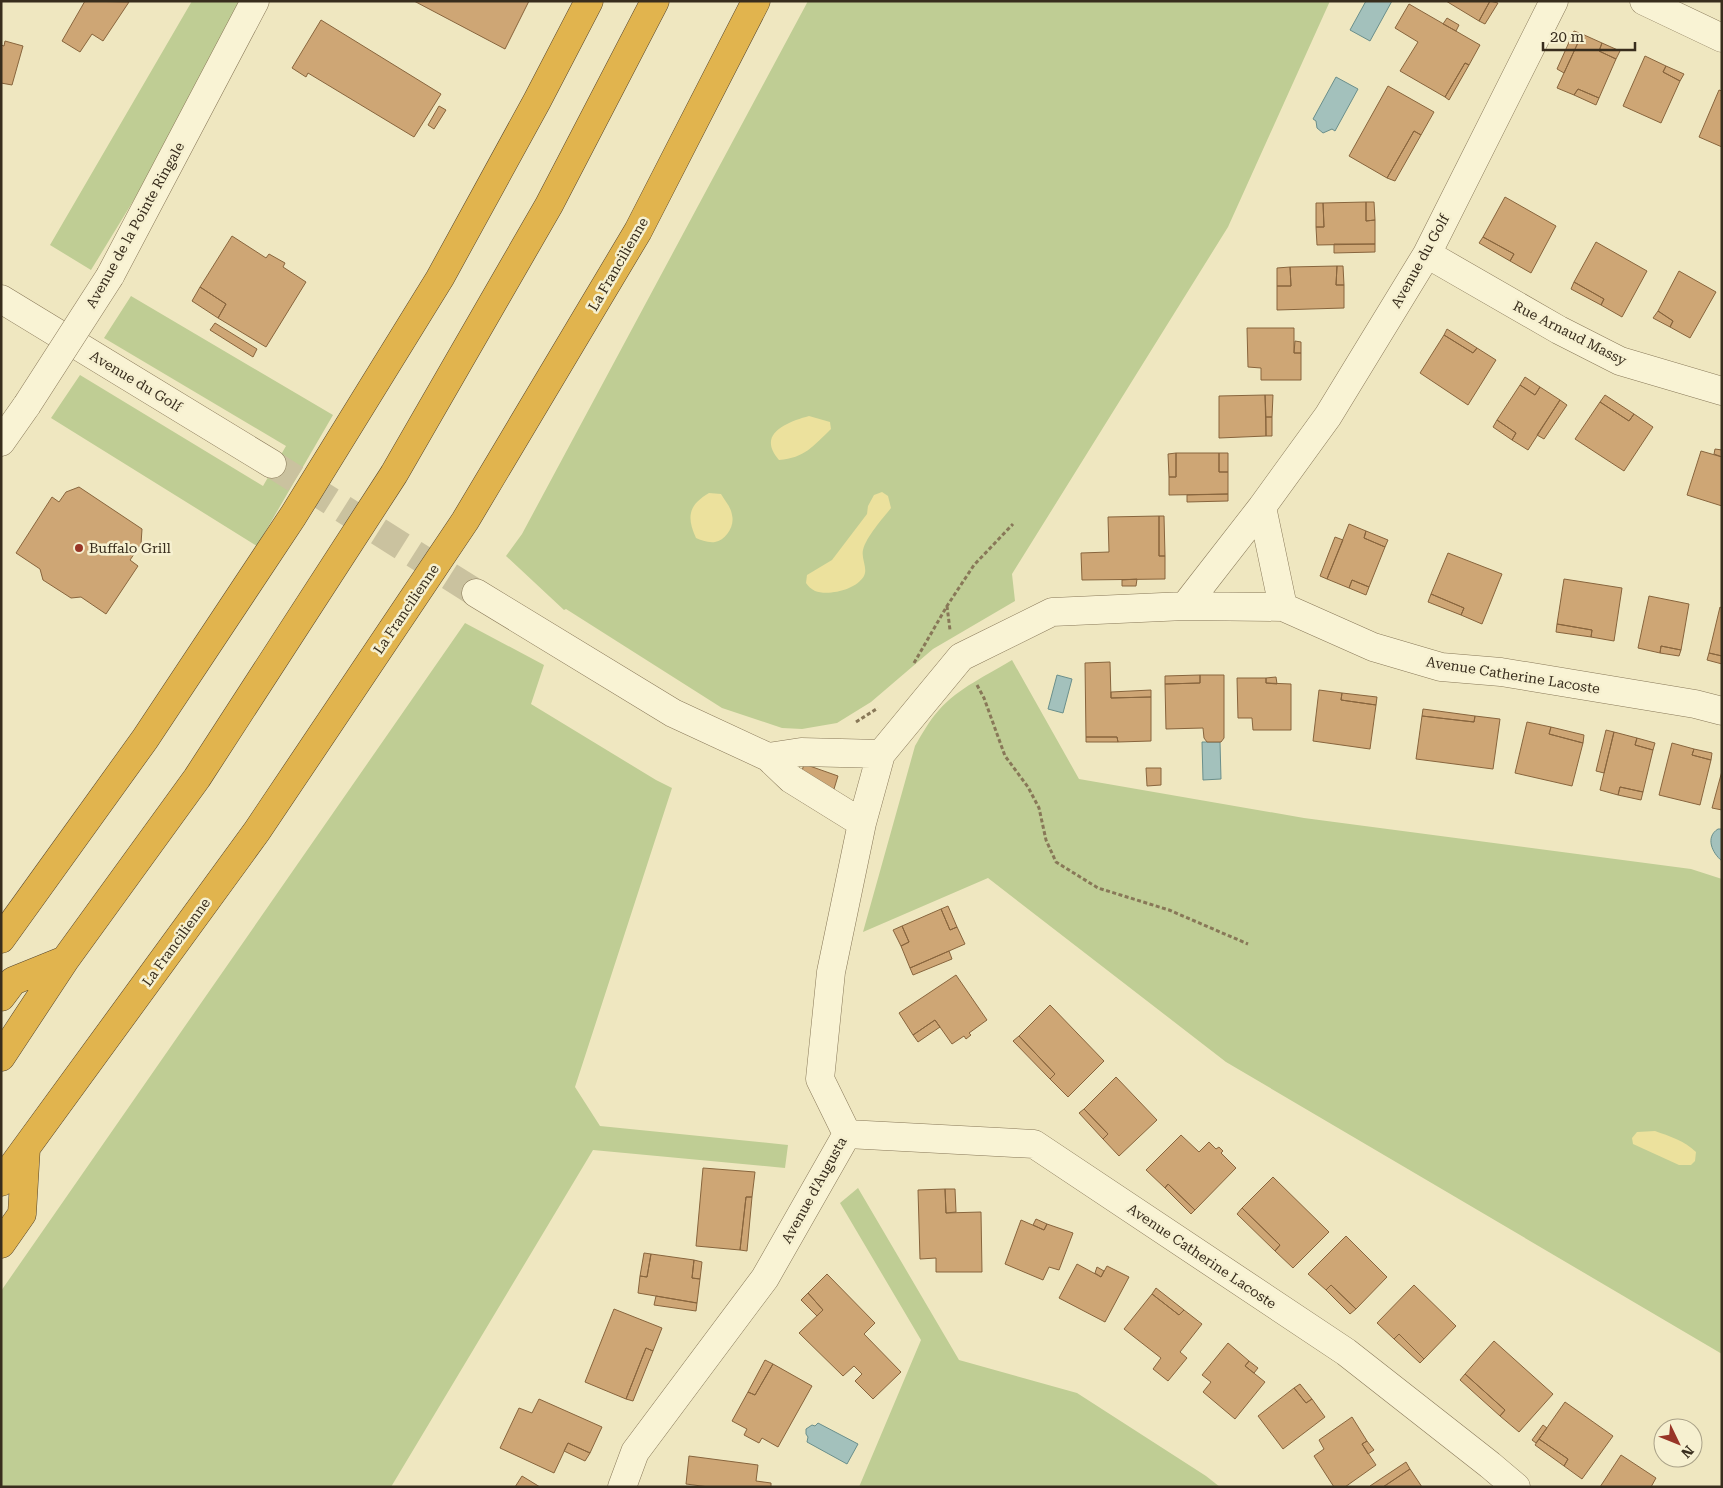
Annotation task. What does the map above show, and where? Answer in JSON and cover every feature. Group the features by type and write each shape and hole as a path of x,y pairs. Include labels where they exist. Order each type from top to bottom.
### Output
{"highway":[{"path":"1,939 145,739 298,508 440,278 537,101 589,1"},
{"path":"1,1057 65,960 197,778 394,474 549,205 655,1"},
{"name":"La Francilienne","path":"1,1182 257,832 465,521 638,231 756,1"},
{"path":"1,997 13,981 65,960"},
{"path":"1,1244 22,1214 26,1148"}],"street":[{"name":"Avenue de la Pointe Ringale","path":"1,442 110,276 255,1"},
{"name":"Avenue du Golf","path":"1185,606 1262,507 1328,416 1427,254 1554,1"},
{"path":"1644,1 1722,38"},
{"name":"Rue Arnaud Massy","path":"1427,254 1559,330 1620,361 1722,391"},
{"name":"Avenue du Golf","path":"1,299 272,464"},
{"path":"768,757 801,752 881,754 961,658 1052,612 1185,606 1283,607 1262,507"},
{"path":"476,592 673,713 768,757 791,779 862,823"},
{"name":"Avenue Catherine Lacoste","path":"1283,607 1373,647 1441,667 1501,672 1695,704 1722,711"},
{"name":"Avenue d'Augusta","path":"622,1487 635,1452 765,1278 847,1134 820,1079 831,972 862,823 881,754"},
{"name":"Avenue Catherine Lacoste","path":"847,1134 1034,1144 1346,1352 1516,1487"}],"path":[{"path":"914,664 947,606 974,565 1013,524"},
{"path":"947,606 950,629 961,658 984,698 1005,756 1028,787 1039,808 1046,840 1056,862 1098,888 1169,910 1248,944"},
{"path":"852,725 883,705"}],"green space":[{"path":"192,1 245,1 135,198 91,270 50,245"},
{"path":"808,1 1330,1 1228,227 1012,574 1015,601 933,649 871,702 837,723 802,729 782,728 722,708 566,609 564,610 506,556 522,534"},
{"path":"131,296 333,415 257,546 51,418 80,375 263,486 286,446 104,338"},
{"path":"465,623 544,665 531,704 672,788 575,1087 600,1126 788,1145 785,1168 593,1150 391,1487 1,1487 1,1291"},
{"path":"1012,660 1079,779 1304,818 1691,869 1722,879 1722,1354 1226,1062 988,878 863,932 915,746 932,719 947,702 964,688"},
{"path":"858,1188 959,1360 1077,1393 1206,1476 1220,1487 859,1487 921,1340 840,1203"}],"sand":[{"path":"809,416 830,422 831,429 802,454 779,460 773,451 771,443 773,436 784,426"},
{"path":"882,492 888,496 891,508 875,528 863,550 864,576 855,585 841,591 827,593 812,589 806,583 807,575 832,560 867,514 868,506 874,495"},
{"path":"709,493 721,494 730,509 733,519 729,532 719,541 715,542 707,542 696,538 690,517 693,507 702,497"},
{"path":"1655,1131 1677,1139 1692,1148 1696,1152 1695,1161 1691,1165 1679,1165 1633,1144 1632,1138 1637,1132"}],"water":[{"path":"1366,1 1392,1 1370,41 1350,30"},
{"path":"1336,77 1358,89 1335,131 1332,129 1323,133 1317,128 1316,121 1313,119"},
{"path":"1057,675 1072,679 1063,713 1048,709"},
{"path":"1202,742 1220,742 1221,779 1203,780"},
{"path":"1718,829 1722,829 1722,861 1715,854 1711,845 1712,836"},
{"path":"818,1423 858,1444 847,1464 807,1442 806,1429"}],"building":[{"path":"85,1 129,2 103,41 92,34 80,52 62,41"},
{"path":"414,1 529,1 505,49"},
{"path":"1446,1 1490,1 1479,21"},
{"path":"1490,1 1498,3 1485,24 1479,21"},
{"path":"1409,4 1480,45 1469,65 1465,63 1445,97 1400,71 1418,42 1395,28"},
{"path":"1447,18 1459,25 1456,31 1443,24"},
{"path":"321,20 441,94 414,137 308,73 306,77 292,68"},
{"path":"1574,31 1582,34 1564,73 1557,69"},
{"path":"1582,34 1602,43 1599,51 1616,59 1599,98 1578,89 1574,95 1557,88"},
{"path":"5,41 23,46 12,85 1,83 1,45 4,46"},
{"path":"1602,43 1620,51 1616,59 1599,51"},
{"path":"1645,56 1666,66 1663,72 1680,81 1661,123 1623,106"},
{"path":"1465,63 1469,65 1449,100 1445,97"},
{"path":"1666,66 1684,74 1680,81 1663,72"},
{"path":"1388,86 1434,112 1421,135 1414,131 1387,178 1349,156"},
{"path":"1578,89 1599,98 1596,105 1574,95"},
{"path":"1719,90 1722,91 1722,147 1699,137"},
{"path":"439,106 446,110 434,129 428,125"},
{"path":"1414,131 1421,135 1395,181 1387,178"},
{"path":"1505,197 1556,226 1531,273 1510,261 1514,254 1483,237"},
{"path":"1366,202 1374,202 1375,220 1366,221"},
{"path":"1366,202 1366,221 1375,220 1375,244 1317,245 1316,227 1324,227 1323,203"},
{"path":"1316,203 1323,203 1324,227 1316,227"},
{"path":"232,236 266,258 269,254 285,263 283,267 306,282 266,347 218,318 226,304 200,287"},
{"path":"1483,237 1514,254 1510,261 1479,243"},
{"path":"1596,242 1647,271 1622,317 1601,305 1604,299 1574,282"},
{"path":"1334,244 1375,244 1375,252 1334,253"},
{"path":"1337,266 1343,266 1344,285 1336,285"},
{"path":"1337,266 1336,285 1344,285 1344,308 1277,310 1277,286 1291,286 1290,267"},
{"path":"1290,267 1291,286 1277,286 1277,268"},
{"path":"1679,271 1716,292 1690,338 1670,327 1673,321 1658,311"},
{"path":"1574,282 1604,299 1601,305 1571,289"},
{"path":"200,287 226,304 218,318 192,301"},
{"path":"1658,311 1673,321 1670,327 1653,318"},
{"path":"215,323 257,349 253,357 210,330"},
{"path":"1247,328 1294,328 1294,353 1301,353 1301,380 1261,380 1261,368 1248,367"},
{"path":"1447,329 1477,348 1473,353 1444,335"},
{"path":"1444,335 1473,353 1477,348 1496,360 1468,405 1420,373"},
{"path":"1295,341 1301,342 1301,353 1294,353"},
{"path":"1525,377 1540,387 1535,395 1520,385"},
{"path":"1520,385 1535,395 1540,387 1560,400 1528,450 1512,440 1516,433 1497,420"},
{"path":"1265,395 1266,436 1219,438 1219,396"},
{"path":"1265,395 1273,395 1272,417 1266,417"},
{"path":"1605,395 1634,414 1629,421 1600,402"},
{"path":"1560,400 1567,405 1544,439 1537,435"},
{"path":"1600,402 1629,421 1634,414 1653,427 1624,471 1575,439"},
{"path":"1266,417 1272,417 1272,436 1266,436"},
{"path":"1497,420 1516,433 1512,440 1493,427"},
{"path":"1715,449 1722,450 1722,457 1714,454"},
{"path":"1701,451 1722,457 1722,506 1687,495"},
{"path":"1176,453 1176,477 1169,477 1168,454"},
{"path":"1176,453 1219,453 1219,472 1228,472 1228,494 1169,495 1169,477 1176,477"},
{"path":"1219,453 1228,453 1228,472 1219,472"},
{"name":"Buffalo Grill","path":"79,487 142,529 141,544 130,560 138,566 106,614 81,597 71,598 43,580 40,569 16,553 52,497 59,502 66,492"},
{"path":"1228,494 1228,501 1187,502 1187,495"},
{"path":"1159,516 1159,556 1165,556 1165,579 1082,580 1081,553 1109,552 1108,517"},
{"path":"1159,516 1164,516 1165,556 1159,556"},
{"path":"1349,524 1366,531 1364,538 1385,547 1369,587 1352,580 1349,588 1327,579"},
{"path":"1366,531 1388,540 1385,547 1364,538"},
{"path":"1335,537 1343,540 1327,579 1320,576"},
{"path":"1448,553 1502,574 1482,624 1461,615 1464,608 1431,594"},
{"path":"1137,579 1136,586 1122,586 1122,580"},
{"path":"1564,579 1622,588 1614,641 1591,637 1592,630 1557,624"},
{"path":"1352,580 1369,587 1366,595 1349,588"},
{"path":"1431,594 1464,608 1461,615 1428,602"},
{"path":"1649,596 1689,604 1681,650 1661,646 1660,653 1638,648"},
{"path":"1720,607 1722,608 1722,656 1709,653"},
{"path":"1557,624 1592,630 1591,637 1556,632"},
{"path":"1661,646 1681,650 1679,656 1660,653"},
{"path":"1709,653 1722,656 1722,664 1707,660"},
{"path":"1110,662 1111,698 1151,697 1151,741 1118,742 1117,737 1086,737 1085,663"},
{"path":"1200,675 1200,683 1165,684 1165,676"},
{"path":"1200,675 1224,675 1224,738 1221,742 1207,742 1204,738 1203,728 1166,729 1165,684 1200,683"},
{"path":"1276,677 1277,684 1266,683 1266,678"},
{"path":"1237,678 1266,678 1266,683 1291,684 1291,730 1253,730 1252,718 1238,718"},
{"path":"1151,690 1151,697 1111,698 1111,692"},
{"path":"1319,690 1342,693 1341,700 1376,705 1370,749 1313,741"},
{"path":"1342,693 1377,697 1376,705 1341,700"},
{"path":"1423,709 1475,716 1474,722 1422,716"},
{"path":"1422,716 1474,722 1475,716 1500,719 1493,769 1416,759"},
{"path":"1527,722 1551,727 1549,734 1583,743 1572,786 1515,773"},
{"path":"1551,727 1584,735 1583,743 1549,734"},
{"path":"1606,730 1614,732 1604,773 1596,771"},
{"path":"1614,732 1637,738 1635,745 1653,750 1643,792 1620,787 1618,795 1600,790"},
{"path":"1086,737 1117,737 1118,742 1086,742"},
{"path":"1637,738 1655,743 1653,750 1635,745"},
{"path":"1672,743 1694,749 1692,755 1711,760 1700,805 1659,795"},
{"path":"1694,749 1712,753 1711,760 1692,755"},
{"path":"804,764 838,776 834,789 800,778"},
{"path":"1146,768 1161,768 1161,785 1147,786"},
{"path":"1722,771 1722,810 1712,808"},
{"path":"1620,787 1643,792 1641,800 1618,795"},
{"path":"948,906 957,927 950,930 941,909"},
{"path":"941,909 950,930 957,927 965,944 910,968 901,946 909,942 902,926"},
{"path":"902,926 909,942 901,946 893,930"},
{"path":"949,951 952,959 913,975 910,968"},
{"path":"956,975 987,1020 969,1033 971,1035 966,1039 964,1036 952,1044 935,1020 913,1035 899,1013"},
{"path":"1050,1005 1104,1061 1068,1097 1050,1079 1055,1074 1019,1036"},
{"path":"935,1020 940,1027 918,1042 913,1035"},
{"path":"1019,1036 1055,1074 1050,1079 1013,1041"},
{"path":"1116,1077 1157,1120 1119,1156 1103,1139 1108,1134 1084,1109"},
{"path":"1084,1109 1108,1134 1103,1139 1079,1113"},
{"path":"1181,1135 1199,1152 1209,1142 1216,1149 1219,1147 1223,1151 1221,1153 1236,1168 1195,1210 1168,1184 1165,1188 1146,1170"},
{"path":"703,1168 755,1172 752,1197 746,1197 740,1250 696,1246"},
{"path":"1273,1177 1329,1232 1293,1268 1275,1251 1280,1245 1242,1208"},
{"path":"1168,1184 1195,1210 1191,1214 1165,1188"},
{"path":"945,1189 955,1189 956,1212 946,1213"},
{"path":"945,1189 946,1213 981,1212 982,1272 936,1272 936,1258 920,1259 918,1190"},
{"path":"746,1197 752,1197 747,1251 740,1250"},
{"path":"1242,1208 1280,1245 1275,1251 1237,1214"},
{"path":"1036,1219 1047,1224 1044,1230 1033,1225"},
{"path":"1021,1220 1044,1230 1047,1224 1073,1233 1059,1270 1049,1267 1043,1280 1005,1264"},
{"path":"1346,1236 1387,1277 1356,1309 1331,1285 1326,1290 1308,1274"},
{"path":"644,1253 651,1254 647,1277 640,1276"},
{"path":"651,1254 694,1260 692,1278 700,1279 697,1303 638,1293 640,1276 647,1277"},
{"path":"694,1260 702,1262 700,1279 692,1278"},
{"path":"1077,1264 1101,1277 1107,1266 1129,1277 1105,1322 1059,1298"},
{"path":"1097,1267 1104,1271 1101,1277 1095,1273"},
{"path":"827,1274 875,1323 864,1334 901,1372 873,1399 855,1381 862,1374 854,1366 843,1376 799,1333 823,1310 808,1293"},
{"path":"1331,1285 1356,1309 1350,1314 1326,1290"},
{"path":"1414,1285 1456,1326 1424,1359 1399,1334 1394,1339 1377,1323"},
{"path":"1156,1288 1184,1310 1179,1315 1152,1294"},
{"path":"808,1293 823,1310 817,1316 801,1300"},
{"path":"1152,1294 1179,1315 1184,1310 1202,1324 1180,1352 1187,1358 1168,1381 1153,1369 1161,1358 1124,1329"},
{"path":"656,1296 697,1303 696,1311 654,1305"},
{"path":"614,1309 662,1328 653,1351 646,1348 626,1399 585,1382"},
{"path":"1399,1334 1424,1359 1420,1363 1394,1339"},
{"path":"1494,1341 1553,1394 1519,1432 1500,1416 1505,1410 1465,1374"},
{"path":"1228,1343 1249,1361 1245,1366 1265,1382 1235,1419 1203,1392 1211,1382 1202,1375"},
{"path":"646,1348 653,1351 633,1401 626,1399"},
{"path":"765,1360 773,1364 755,1395 748,1392"},
{"path":"1249,1361 1258,1368 1254,1373 1245,1366"},
{"path":"773,1364 812,1386 778,1447 762,1438 759,1443 744,1435 747,1429 732,1421 748,1392 755,1395"},
{"path":"1465,1374 1505,1410 1500,1416 1460,1380"},
{"path":"1300,1384 1312,1399 1306,1403 1294,1388"},
{"path":"1294,1388 1306,1403 1312,1399 1325,1417 1283,1449 1258,1416"},
{"path":"539,1399 602,1427 590,1453 568,1443 554,1473 500,1448 519,1408 532,1413"},
{"path":"1565,1402 1613,1436 1582,1479 1564,1466 1568,1459 1539,1439"},
{"path":"1352,1417 1367,1441 1362,1444 1376,1465 1345,1487 1334,1487 1314,1456 1324,1449 1319,1440"},
{"path":"1543,1425 1547,1428 1536,1443 1532,1440"},
{"path":"1539,1439 1568,1459 1564,1466 1535,1445"},
{"path":"1367,1441 1374,1450 1368,1454 1362,1444"},
{"path":"568,1443 590,1453 585,1461 564,1451"},
{"path":"1621,1455 1656,1478 1651,1487 1600,1487"},
{"path":"689,1456 758,1465 756,1481 771,1483 771,1487 709,1487 686,1484"},
{"path":"1406,1462 1410,1469 1383,1487 1370,1486"},
{"path":"1410,1469 1422,1487 1383,1487"},
{"path":"522,1476 540,1487 515,1487"}],"tunnel":[{"path":"272,464 476,593"}],"place":[{"name":"Buffalo Grill","path":"79,548"}]}
